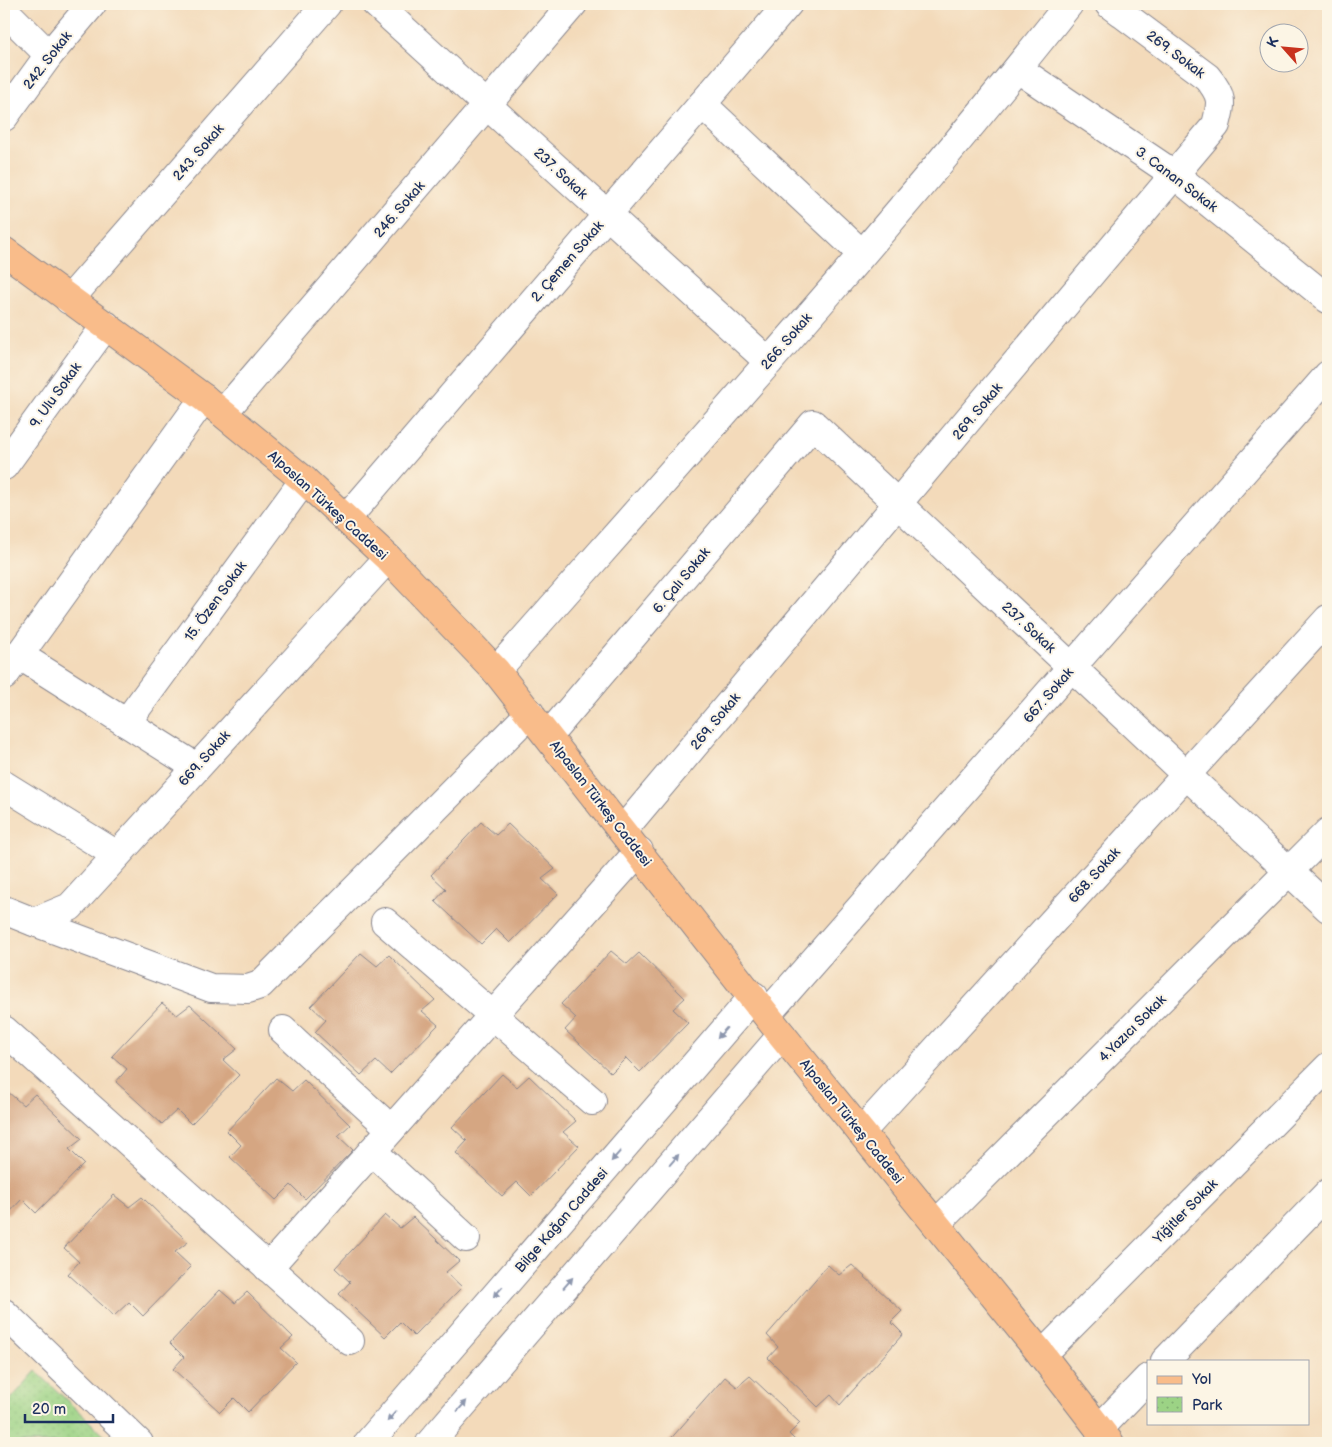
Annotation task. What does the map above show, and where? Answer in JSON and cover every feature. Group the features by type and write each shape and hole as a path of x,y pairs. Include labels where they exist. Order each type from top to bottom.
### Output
{"main road":[{"name":"Alpaslan Türkeş Caddesi","path":"4,251 214,406 304,480 388,558 496,671 767,1015 1042,1355 1104,1436"}],"street":[{"name":"242. Sokak","path":"4,117 49,55 92,4"},
{"name":"243. Sokak","path":"68,300 327,4"},
{"name":"237. Sokak","path":"376,4 768,362"},
{"name":"246. Sokak","path":"11,665 214,406 487,105 574,4"},
{"name":"2. Çemen Sokak","path":"347,518 788,4"},
{"name":"266. Sokak","path":"496,671 768,362 1018,69 1069,4"},
{"name":"269. Sokak","path":"623,830 1216,125 1221,104 1218,90 1207,77 1109,4"},
{"path":"4,10 49,55"},
{"name":"3. Canan Sokak","path":"1018,69 1175,175 1328,299"},
{"path":"702,104 861,253"},
{"name":"9. Ulu Sokak","path":"4,466 106,325"},
{"name":"667. Sokak","path":"767,1015 1328,375"},
{"name":"237. Sokak","path":"813,424 1328,908"},
{"name":"6. Çalı Sokak","path":"548,736 813,424"},
{"name":"15. Özen Sokak","path":"126,723 304,480"},
{"name":"669. Sokak","path":"34,922 70,907 388,558"},
{"name":"668. Sokak","path":"861,1132 1328,619"},
{"path":"11,665 126,723 196,767"},
{"path":"4,910 211,988 248,990 260,985 530,713"},
{"path":"4,785 117,855"},
{"name":"4.Yazıcı Sokak","path":"936,1224 1328,832"},
{"path":"268,1268 639,851"},
{"path":"385,922 592,1101"},
{"path":"430,1443 767,1015"},
{"name":"Bilge Kağan Caddesi","path":"368,1443 767,1015"},
{"path":"4,1030 350,1342"},
{"path":"283,1030 391,1129"},
{"name":"Yiğitler Sokak","path":"1042,1355 1328,1067"},
{"path":"372,1151 466,1238"},
{"path":"1166,1360 1328,1193"},
{"path":"4,1314 139,1443"},
{"path":"1104,1436 1147,1379"}],"green space":[{"path":"36,1371 112,1443 4,1443 4,1407"}],"building":[{"path":"481,822 496,835 508,824 555,869 542,879 558,894 510,943 496,929 481,944 435,901 446,889 431,875"},
{"path":"611,951 627,964 639,953 685,998 673,1009 688,1023 640,1072 626,1058 611,1073 565,1030 576,1018 561,1004"},
{"path":"361,953 377,966 389,955 435,1000 422,1011 438,1025 390,1074 376,1061 361,1075 315,1032 326,1020 311,1006"},
{"path":"162,1003 177,1015 190,1005 237,1049 223,1060 239,1075 191,1124 177,1110 162,1124 116,1082 127,1069 112,1056"},
{"path":"502,1074 517,1087 529,1076 576,1121 563,1132 579,1146 531,1196 517,1182 502,1196 456,1153 467,1141 452,1127"},
{"path":"276,1078 292,1091 304,1080 350,1125 338,1136 353,1150 305,1199 291,1185 276,1200 230,1157 241,1145 227,1131"},
{"path":"8,1092 23,1105 35,1094 82,1139 69,1149 84,1164 36,1213 22,1199 8,1214 4,1210 4,1096"},
{"path":"114,1195 129,1207 142,1197 188,1242 175,1252 191,1267 143,1316 129,1302 114,1316 68,1274 79,1262 64,1248"},
{"path":"385,1215 400,1228 413,1217 459,1261 446,1272 462,1287 414,1336 400,1322 385,1337 339,1294 350,1282 335,1268"},
{"path":"828,1265 839,1275 852,1265 902,1311 891,1322 903,1334 840,1405 831,1395 818,1407 768,1358 778,1347 767,1335"},
{"path":"220,1290 235,1303 247,1292 293,1337 281,1348 296,1362 248,1412 234,1398 220,1412 173,1369 184,1357 170,1343"},
{"path":"750,1376 800,1423 789,1434 798,1443 667,1443 725,1377 737,1387"}]}
